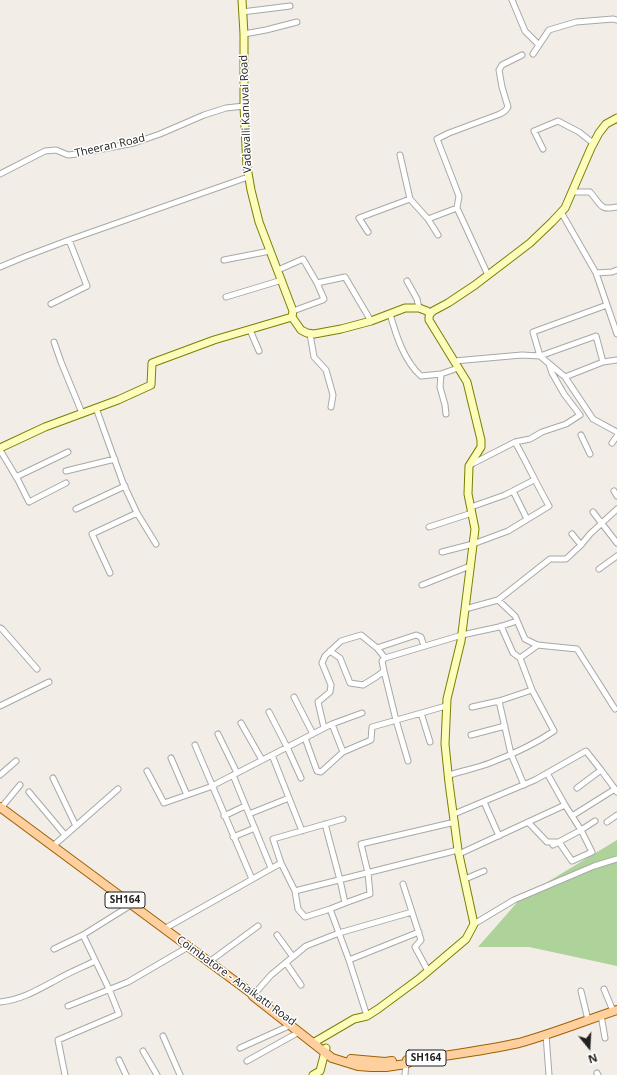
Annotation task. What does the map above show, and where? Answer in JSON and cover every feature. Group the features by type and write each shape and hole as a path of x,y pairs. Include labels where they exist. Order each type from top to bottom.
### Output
{"main road":[{"name":"Vadavalli Kanuvai Road","path":"242,0 244,34 244,106 248,177 258,222 282,280 293,314 301,330 310,334"},
{"path":"317,1074 320,1046 354,1019 378,1009 428,971 466,939 474,924 459,852 445,744 446,699 462,641 475,529 468,494 468,466 480,447 481,440 467,382 429,320 429,317 433,311 470,289 530,243 565,208 593,143 606,124 617,118"},
{"path":"310,334 320,334 371,321 405,308 419,308 430,314"},
{"path":"0,449 45,427 118,400 151,384 152,363 214,340 250,330 293,314"},
{"name":"Coimbatore - Anaikatti Road","path":"0,808 188,947 253,993 320,1046 337,1055 352,1060 386,1064 510,1044 546,1035 615,1011"},
{"path":"253,993 253,996 299,1032 320,1046"}],"street":[{"path":"512,0 525,31 539,44"},
{"path":"242,12 290,6"},
{"path":"533,54 549,30 576,22 617,20"},
{"path":"244,34 296,22"},
{"path":"488,275 457,208 460,196 437,139 505,111 508,107 499,70 502,65 522,55"},
{"name":"Theeran Road","path":"0,174 45,151 56,150 68,155 134,143 160,134 204,115 226,108 244,106"},
{"path":"543,149 534,131 558,121 579,132 593,143"},
{"path":"400,155 410,198 428,219 438,235"},
{"path":"0,267 69,240 248,177"},
{"path":"572,192 590,192 602,207 608,209 617,207"},
{"path":"368,232 359,218 410,198"},
{"path":"428,219 457,208"},
{"path":"561,212 596,273 617,334"},
{"path":"51,304 87,286 69,240"},
{"path":"224,260 270,251"},
{"path":"278,270 304,259 324,298 323,300 293,314"},
{"path":"596,273 612,272 617,270"},
{"path":"317,283 345,277 371,321"},
{"path":"226,297 282,280"},
{"path":"407,281 417,299 419,308"},
{"path":"607,305 533,332 540,356 565,377 593,418 617,432"},
{"path":"390,314 396,337 416,371 421,376 442,374 458,368"},
{"path":"250,330 259,351"},
{"path":"310,334 314,357 326,370 333,395 331,406"},
{"path":"454,361 540,356 596,336 603,362"},
{"path":"54,342 82,413"},
{"path":"565,377 603,362 617,360"},
{"path":"468,466 515,442 530,438 542,432 566,424 580,415 564,394 552,373 550,364"},
{"path":"442,374 440,387 446,414"},
{"path":"96,408 125,486 137,513 156,544"},
{"path":"609,428 617,426"},
{"path":"581,435 590,454"},
{"path":"612,443 617,436"},
{"path":"442,552 473,544 508,531 549,506 515,442"},
{"path":"0,449 29,502 66,483"},
{"path":"16,477 68,452"},
{"path":"66,471 115,459"},
{"path":"429,527 471,510 534,480"},
{"path":"76,509 125,486"},
{"path":"513,491 527,519"},
{"path":"465,609 498,600 550,559 566,559 601,523 617,509"},
{"path":"593,512 617,543"},
{"path":"110,573 92,534 137,513"},
{"path":"572,534 581,545"},
{"path":"599,569 617,556"},
{"path":"422,585 470,566"},
{"path":"498,600 515,616 525,639 538,645 577,649 615,709"},
{"path":"408,761 396,720 382,661 385,658 424,646 517,621"},
{"path":"448,775 490,764 539,741 554,731 532,690 520,658 513,654 501,626"},
{"path":"0,628 37,669"},
{"path":"324,728 318,702 330,692 331,685 322,664 325,656 341,641 360,635 377,648 385,658"},
{"path":"377,648 416,635 421,637 424,646"},
{"path":"520,658 538,645"},
{"path":"330,651 340,658 350,683 363,685 384,671"},
{"path":"0,706 49,682"},
{"path":"472,707 499,701 532,690"},
{"path":"294,698 313,734"},
{"path":"499,701 511,754 524,785"},
{"path":"305,738 317,771 321,772 343,752 371,740 372,727 446,706"},
{"path":"269,712 288,747 301,778"},
{"path":"147,771 164,803 212,786 332,724 362,713"},
{"path":"421,713 430,742"},
{"path":"241,723 262,760"},
{"path":"332,724 343,752"},
{"path":"471,735 505,726"},
{"path":"218,734 235,774 245,806 271,868"},
{"path":"195,745 252,879"},
{"path":"454,814 524,785 586,751 616,790 572,816"},
{"path":"272,755 302,831"},
{"path":"171,758 187,795"},
{"path":"0,775 16,761"},
{"path":"577,788 600,770"},
{"path":"546,773 581,830 592,852 572,861 559,842"},
{"path":"53,778 76,826"},
{"path":"0,808 20,785"},
{"path":"53,846 118,789"},
{"path":"29,792 65,836"},
{"path":"249,814 289,798"},
{"path":"484,802 499,836"},
{"path":"295,891 459,852 499,836 565,805"},
{"path":"224,816 245,806"},
{"path":"607,822 617,815"},
{"path":"343,819 273,839 281,863 295,891 298,909 305,917 370,894 368,873 361,844 455,822"},
{"path":"553,845 595,821"},
{"path":"528,822 547,842 559,842"},
{"path":"325,824 345,903"},
{"path":"233,837 254,828"},
{"path":"474,924 514,900 594,866 617,859"},
{"path":"164,929 281,863"},
{"path":"465,879 484,871"},
{"path":"403,884 421,940 415,947 428,971"},
{"path":"54,949 83,935 131,905"},
{"path":"330,909 349,960 364,1016"},
{"path":"253,993 271,975 306,946 339,933 412,912"},
{"path":"209,962 258,926"},
{"path":"349,960 419,932"},
{"path":"65,1075 58,1040 119,1014 109,989 83,935"},
{"path":"277,935 293,957"},
{"path":"68,1006 128,982 188,947"},
{"path":"0,1002 11,1001 29,995 95,961"},
{"path":"286,963 301,984"},
{"path":"604,990 615,1011"},
{"path":"581,991 588,1020"},
{"path":"601,1015 605,1038"},
{"path":"240,1048 291,1025"},
{"path":"247,1061 299,1032"},
{"path":"546,1035 550,1075"},
{"path":"163,1036 180,1075"},
{"path":"144,1051 157,1075"},
{"path":"119,1060 126,1075"},
{"path":"405,1075 408,1061"}],"green space":[{"path":"617,840 617,966 529,947 478,947 521,898"}]}
